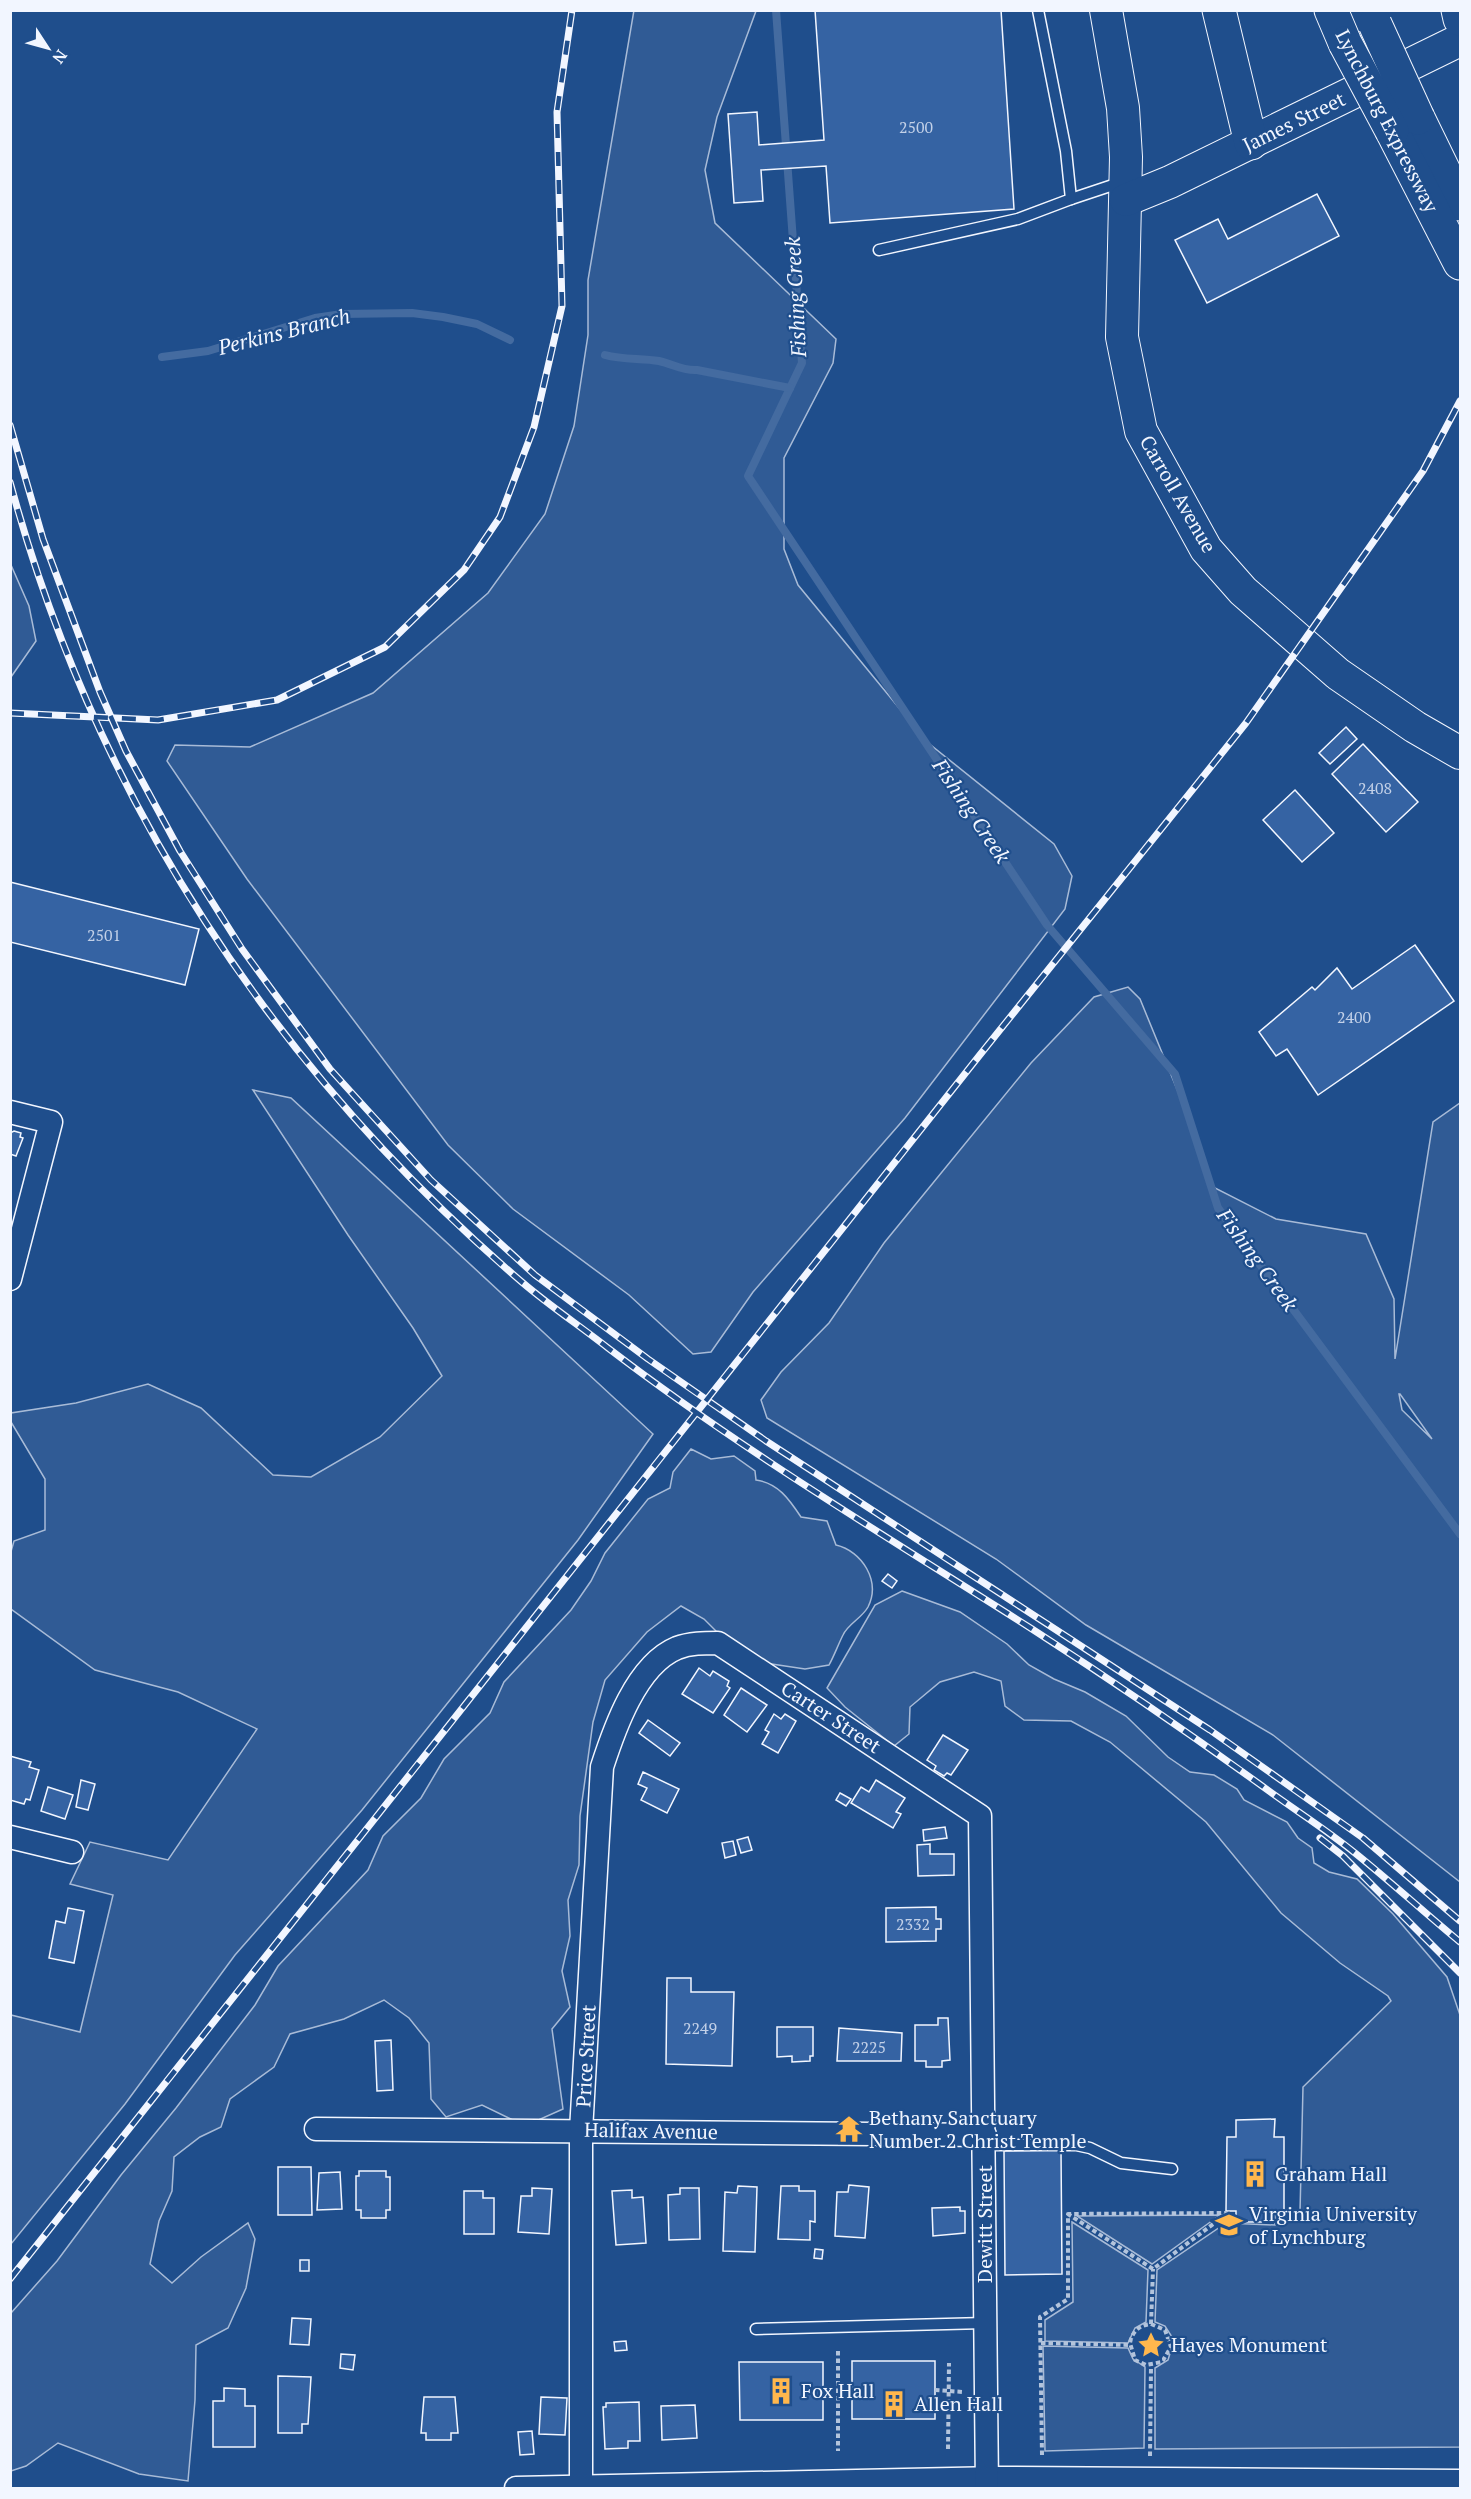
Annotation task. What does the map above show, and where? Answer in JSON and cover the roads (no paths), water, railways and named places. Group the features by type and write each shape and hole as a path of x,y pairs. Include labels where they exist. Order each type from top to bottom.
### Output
{"highway":[{"path":"1219,10 1251,143"},
{"name":"Lynchburg Expressway","path":"1331,10 1345,43 1461,204"},
{"path":"1458,10 1461,20"},
{"name":"Lynchburg Expressway","path":"1372,17 1405,125 1461,263"}],"street":[{"name":"Carroll Avenue","path":"1106,10 1123,108 1126,190 1122,337 1129,379 1142,431 1206,549 1265,612 1338,674 1415,727 1461,753"},
{"name":"James Street","path":"1126,190 1251,143 1461,40"},
{"path":"10,1112 51,1122 10,1279"},
{"name":"Carter Street","path":"675,1648 698,1643 718,1643 980,1816"},
{"name":"Price Street","path":"581,2488 581,2131 602,1767 616,1723 632,1696 654,1664 675,1648"},
{"name":"Dewitt Street","path":"980,1816 987,2484"},
{"path":"10,1838 72,1852"},
{"name":"Halifax Avenue","path":"316,2129 581,2131 985,2140"},
{"path":"516,2488 987,2484 1379,2485 1461,2481"}],"lane":[{"path":"1038,10 1066,151 1071,199"},
{"path":"879,250 1018,219 1071,199 1126,190"},
{"path":"985,2140 1076,2145 1090,2148 1121,2163 1172,2169"},
{"path":"756,2329 985,2323"}],"waterway":[{"name":"Fishing Creek","path":"776,10 802,363 748,476 1047,925 1175,1074 1218,1208 1460,1534"},
{"name":"Perkins Branch","path":"162,357 208,351 315,318 342,314 412,313 443,317 477,324 510,340"},
{"name":"Perkins Branch","path":"605,355 659,361 687,369 790,388"}],"railway":[{"path":"10,713 158,720 277,700 385,647 464,570 500,517 534,427 562,306 557,112 572,10"},
{"path":"10,2279 979,1056 1246,723 1423,471 1460,401"},
{"path":"10,425 43,539 100,692 126,751 180,851 242,949 330,1069 431,1180 535,1275 648,1359 766,1441 1210,1730 1363,1838 1460,1921"},
{"path":"10,482 47,599 91,711 144,819 205,922 274,1020 350,1113 433,1200 523,1283 659,1386 764,1458 1062,1649 1182,1729 1345,1845 1460,1942"},
{"path":"1320,1838 1343,1856 1460,1973"}],"place":[{"name":"Bethany Sanctuary Number 2 Christ Temple","path":"849,2129"},
{"name":"Graham Hall","path":"1255,2174"},
{"name":"Virginia University of Lynchburg","path":"1229,2225"},
{"name":"Hayes Monument","path":"1151,2345"},
{"name":"Fox Hall","path":"781,2391"},
{"name":"Allen Hall","path":"894,2404"}]}
